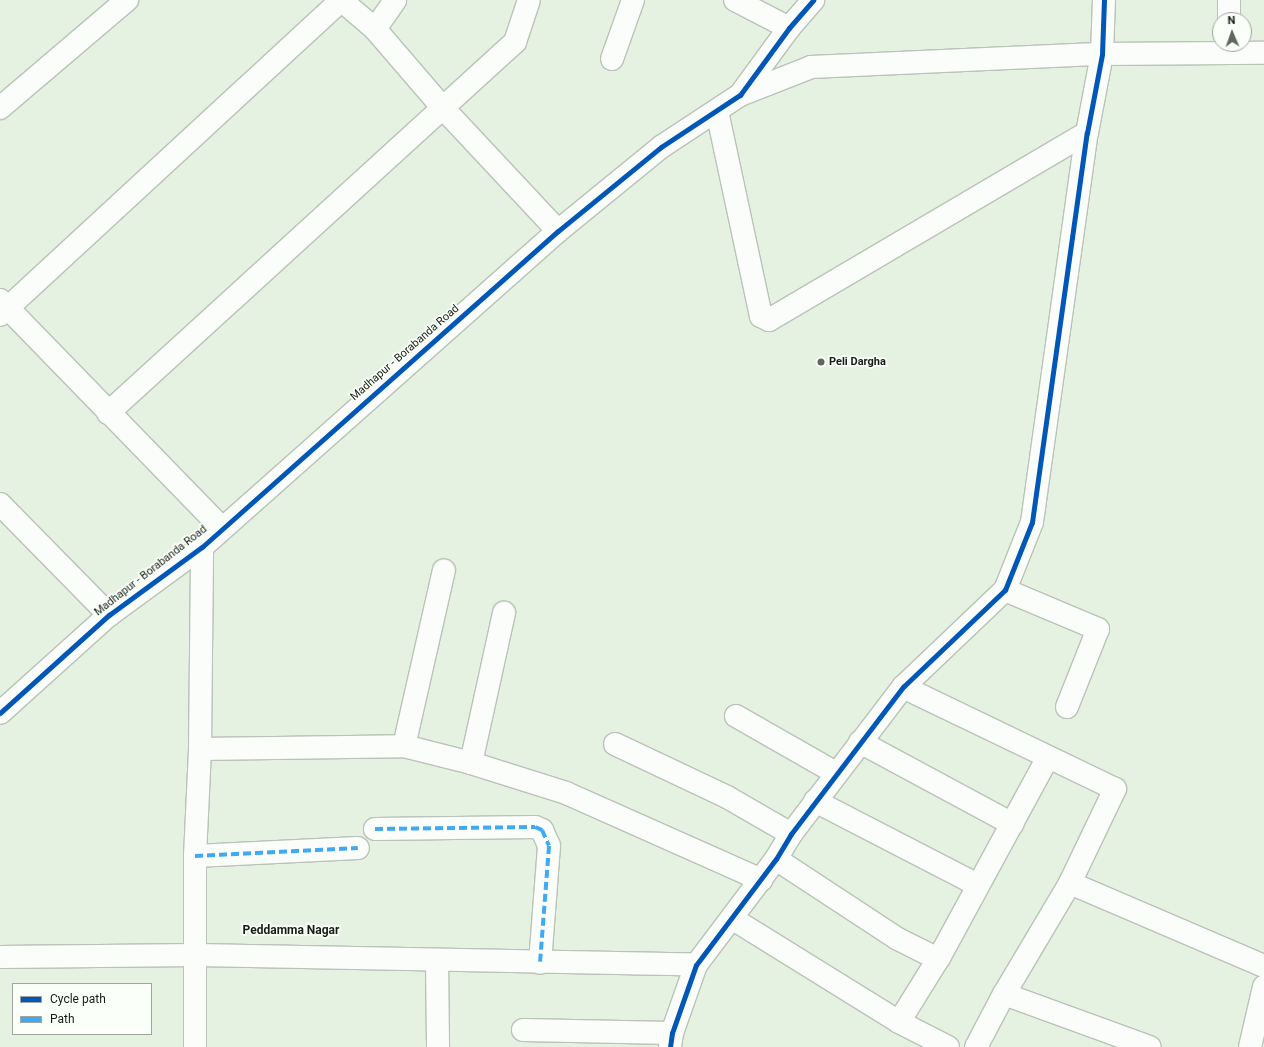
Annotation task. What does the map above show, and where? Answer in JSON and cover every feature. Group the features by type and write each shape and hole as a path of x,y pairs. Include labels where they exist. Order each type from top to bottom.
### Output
{"street":[{"path":"0,108 127,0"},
{"path":"222,528 3,308 341,0 375,30 443,108 558,231"},
{"path":"375,30 395,0"},
{"path":"108,413 515,42 529,0"},
{"path":"612,59 633,0"},
{"path":"738,0 789,28"},
{"name":"Madhapur - Borabanda Road","path":"0,713 109,615 202,547 558,231 661,147 740,96 789,28 813,0"},
{"path":"523,1030 671,1040 696,965 733,919 776,859 791,834 836,773 903,688 1005,590 1032,522 1087,133 1102,54 1104,0"},
{"path":"1229,0 1229,12"},
{"path":"740,96 811,67 1212,49"},
{"path":"1252,51 1264,53"},
{"path":"718,111 761,316 769,320 1087,133"},
{"path":"0,504 109,615"},
{"path":"195,1047 197,955 195,856 200,749 202,547"},
{"path":"404,746 444,570"},
{"path":"1005,590 1098,629 1067,707"},
{"path":"471,763 504,613"},
{"path":"903,688 1115,789 1070,883 1004,994 976,1047"},
{"path":"736,716 836,773"},
{"path":"860,742 1012,824"},
{"path":"615,744 727,797 791,834"},
{"path":"200,749 404,746 471,763 566,793 761,880"},
{"path":"899,1022 938,959 1048,757"},
{"path":"816,801 978,885"},
{"path":"375,829 535,827 542,830 549,846 540,963"},
{"path":"195,856 358,848"},
{"path":"776,859 898,938 938,959"},
{"path":"1070,883 1264,966"},
{"path":"733,919 899,1022 948,1047"},
{"path":"0,957 197,955 696,965"},
{"path":"437,961 438,1047"},
{"path":"1250,1047 1264,987"},
{"path":"1004,994 1150,1047"}],"marked path":[{"path":"375,829 535,827 542,830 549,846 540,963"},
{"path":"195,856 358,848"}],"cycle path":[{"path":"0,713 109,615 202,547 558,231 661,147 740,95 789,28 813,0"},
{"path":"670,1047 672,1033 696,965 776,859 791,834 903,687 1005,590 1032,522 1087,133 1102,54 1104,0"}],"place":[{"name":"Peli Dargha","path":"821,362"}],"district":[{"name":"Peddamma Nagar","path":"291,931"}]}
